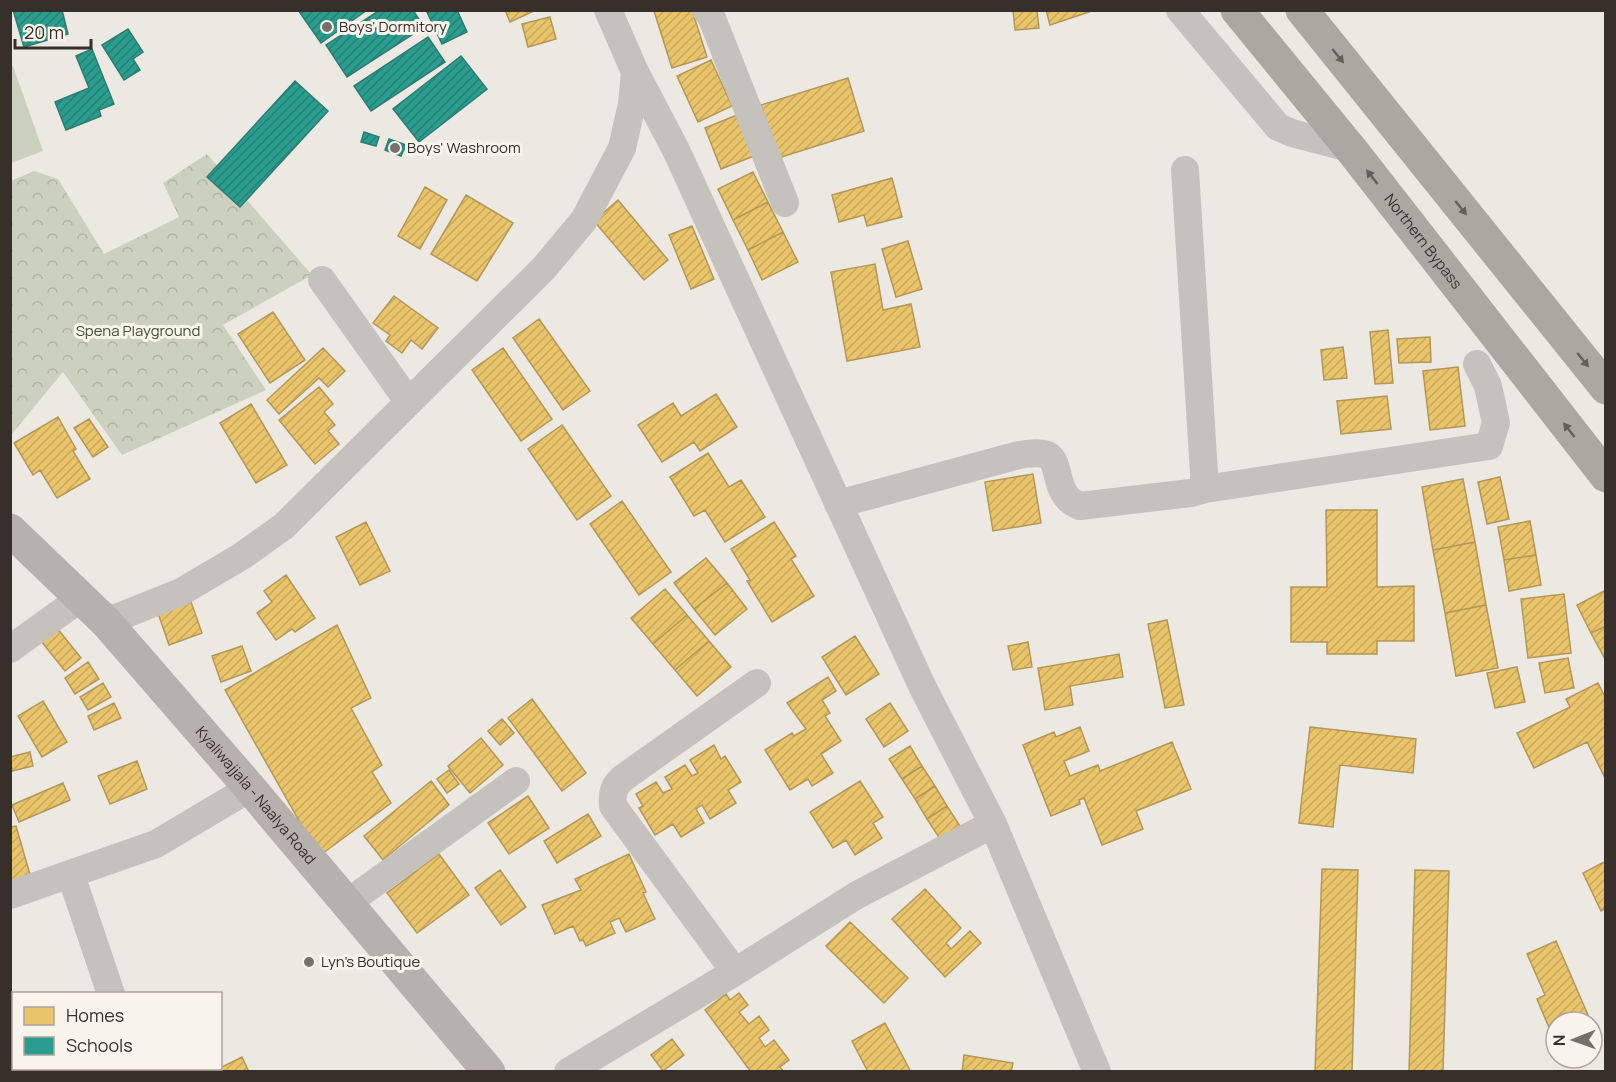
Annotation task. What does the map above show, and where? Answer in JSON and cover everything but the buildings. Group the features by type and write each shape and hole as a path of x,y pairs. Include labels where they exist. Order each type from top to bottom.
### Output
{"highway":[{"name":"Northern Bypass","path":"1237,10 1349,148 1605,476"},
{"path":"1302,10 1605,388"}],"main road":[{"name":"Kyaliwajjala - Naalya Road","path":"10,530 106,622 250,788 489,1071"}],"street":[{"path":"608,10 636,72 676,150 923,688 993,824 1097,1071"},
{"path":"706,10 711,16 785,203"},
{"path":"1180,10 1278,127 1349,148"},
{"path":"106,622 181,592 242,556 284,526 544,268 584,220 622,148 632,104 636,72"},
{"path":"1185,170 1205,489"},
{"path":"321,280 408,401"},
{"path":"838,504 1015,456 1035,453 1047,454 1053,460 1066,498 1080,506 1191,493 1489,446 1496,423 1488,386 1477,364"},
{"path":"10,649 81,597"},
{"path":"735,972 613,806 612,795 614,786 623,778 757,683"},
{"path":"347,903 516,781"},
{"path":"10,895 156,844 250,788"},
{"path":"568,1071 735,972 857,895 993,824"},
{"path":"71,875 111,992"}],"green space":[{"path":"13,66 43,151 11,163 10,67"},
{"name":"Spena Playground","path":"207,154 312,275 223,325 266,390 122,455 63,372 11,435 11,181 34,171 58,179 104,254 179,217 163,183"}],"place":[{"name":"Boys' Dormitory","path":"327,27"},
{"name":"Boys' Washroom","path":"395,148"},
{"name":"Lyn's Boutique","path":"309,962"}]}
